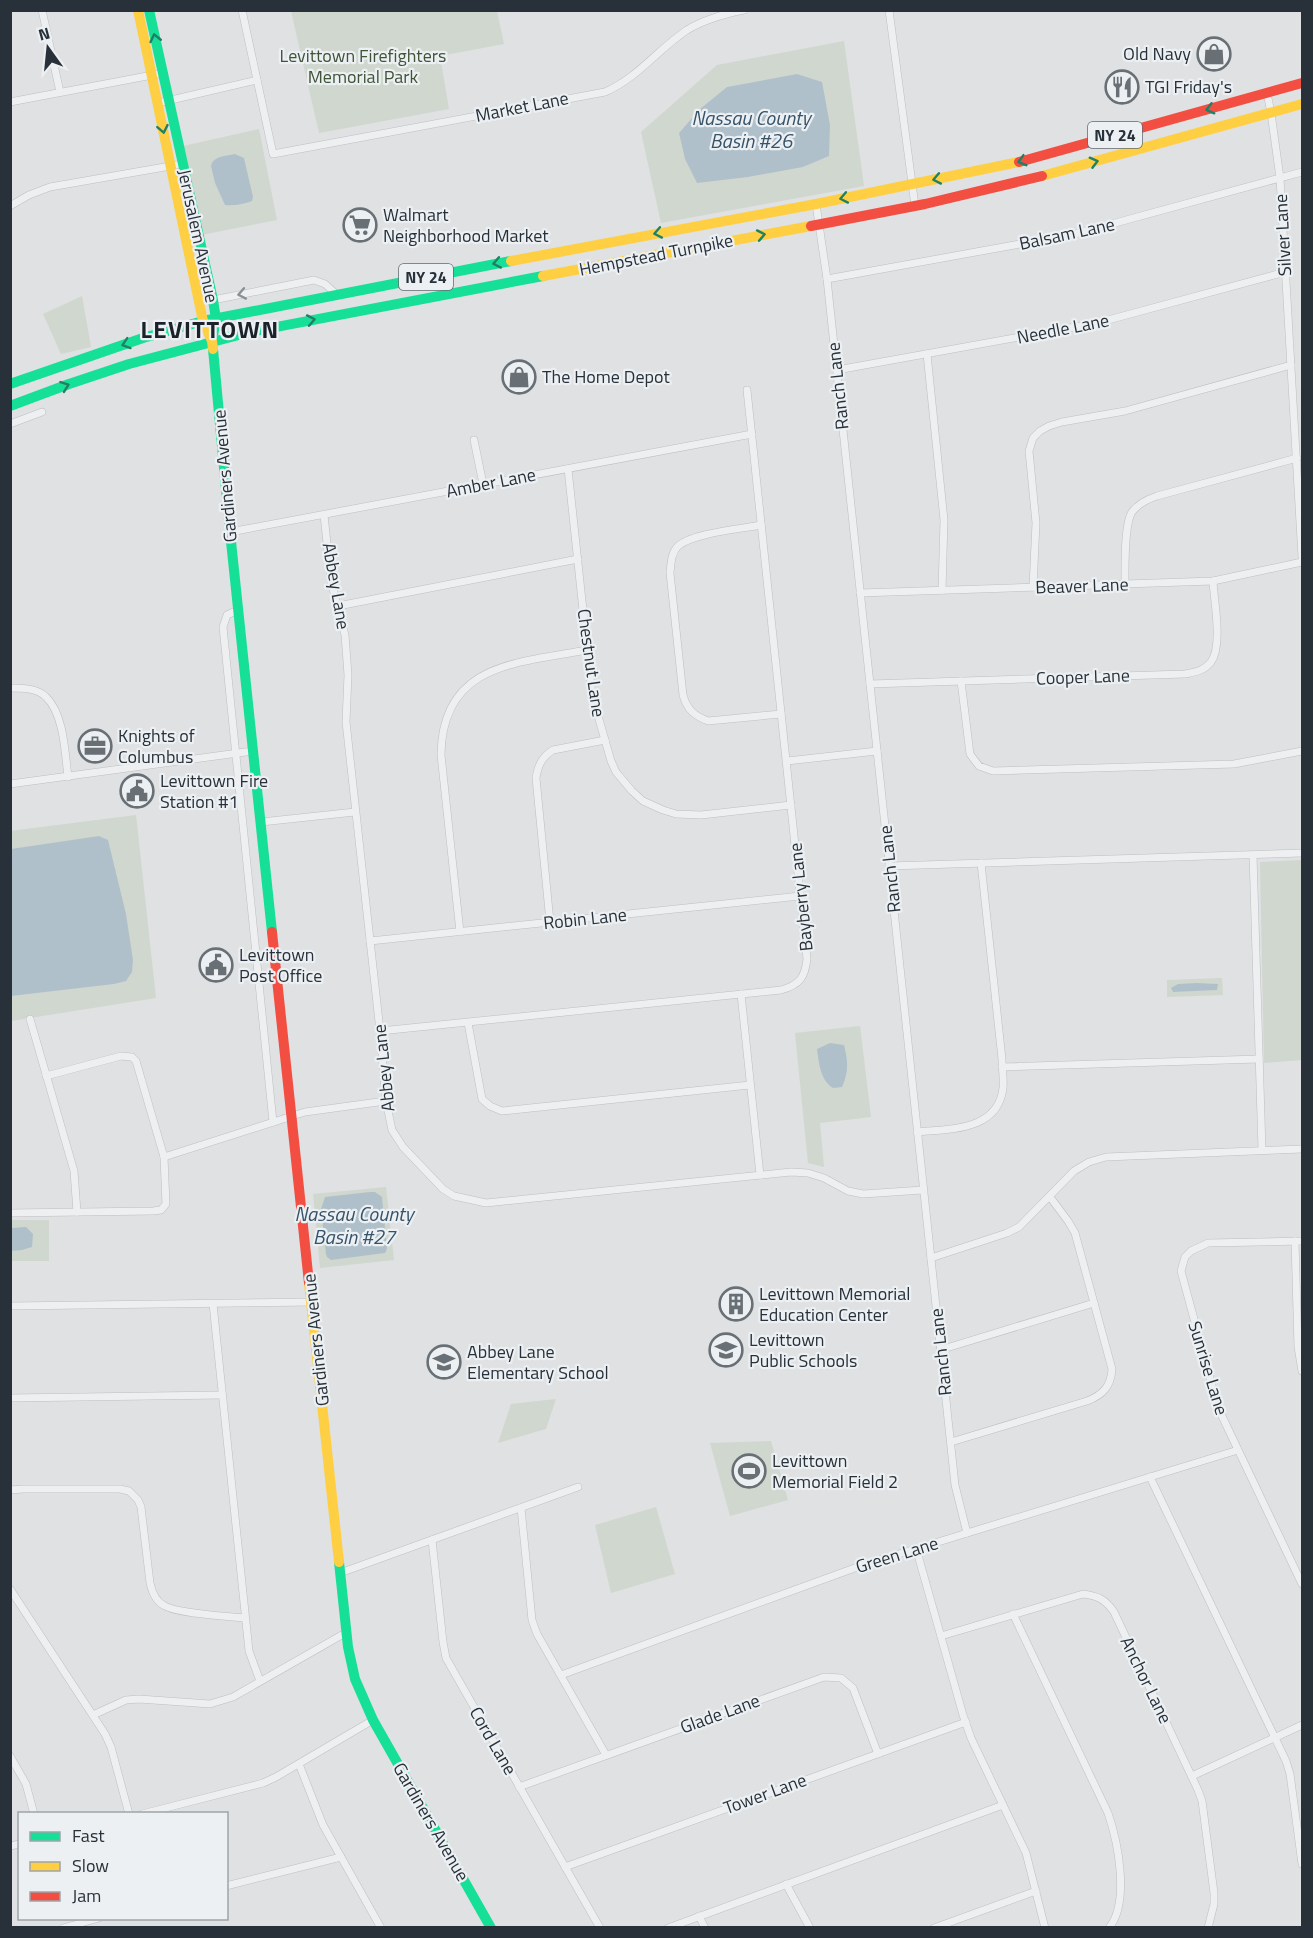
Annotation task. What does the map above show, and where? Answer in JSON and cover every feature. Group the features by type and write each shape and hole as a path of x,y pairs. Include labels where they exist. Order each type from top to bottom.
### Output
{"main road":[{"name":"Jerusalem Avenue","path":"138,10 182,164 213,300 216,319 212,341"},
{"name":"Jerusalem Avenue","path":"149,10 157,74"},
{"name":"Hempstead Turnpike","path":"10,384 132,342 203,321 816,204 1011,164 1302,83"},
{"name":"Jerusalem Avenue","path":"163,102 170,166 203,321 212,341"},
{"name":"Hempstead Turnpike","path":"10,406 89,377 159,355 250,332 915,206 1021,182 1302,104"},
{"name":"Gardiners Avenue","path":"212,341 238,610 348,1647 355,1679 373,1720 491,1928"}],"street":[{"path":"42,10 60,92"},
{"path":"163,102 257,80 242,10"},
{"name":"Market Lane","path":"257,80 273,154 605,92 627,80 688,29 715,17 744,10"},
{"path":"889,10 915,206"},
{"path":"10,102 157,74"},
{"name":"Silver Lane","path":"1267,93 1280,178 1302,557"},
{"path":"10,207 29,195 50,187 182,164"},
{"name":"Balsam Lane","path":"827,279 1076,234 1302,172"},
{"name":"Ranch Lane","path":"816,204 837,370 954,1485 967,1533"},
{"name":"Needle Lane","path":"837,370 1097,323 1285,272"},
{"path":"213,300 314,280 325,284 336,294"},
{"path":"927,354 944,520 942,590"},
{"path":"1033,587 1036,523 1029,451 1033,438 1040,431 1055,424 1125,411 1291,365"},
{"name":"Bayberry Lane","path":"380,1031 781,990 794,986 801,980 807,959 747,390"},
{"path":"10,424 42,412"},
{"name":"Amber Lane","path":"230,532 752,434"},
{"path":"474,440 483,484"},
{"path":"1125,585 1128,523 1132,512 1141,504 1157,496 1296,458"},
{"name":"Chestnut Lane","path":"568,468 592,695 610,761 624,783 644,801 676,813 701,815 791,805"},
{"name":"Abbey Lane","path":"324,514 331,581 345,635 348,675 346,722 386,1101 392,1130 403,1147 443,1189 454,1196 486,1203 791,1172 808,1173 824,1178 848,1191 862,1194 875,1195 923,1190"},
{"path":"761,525 687,540 678,547 671,561 670,573 683,695 688,708 698,717 708,721 781,714"},
{"path":"338,606 578,559"},
{"name":"Beaver Lane","path":"860,593 1212,581 1302,562"},
{"name":"Cooper Lane","path":"870,684 1198,672 1212,661 1216,649 1212,581"},
{"path":"238,610 227,615 223,627 273,1122"},
{"path":"460,932 441,755 443,730 448,712 464,689 491,670 587,650"},
{"path":"961,681 970,754 979,765 993,771 1234,764 1302,751"},
{"path":"10,688 35,690 45,695 50,702 59,720 68,777"},
{"path":"550,922 537,769 541,761 553,750 605,740"},
{"path":"10,784 253,751"},
{"path":"787,761 877,751"},
{"path":"261,822 355,812"},
{"path":"889,866 1302,853"},
{"path":"1253,855 1262,1150"},
{"path":"917,1132 966,1127 984,1119 994,1109 1001,1096 1002,1067 981,863"},
{"name":"Robin Lane","path":"370,941 801,896"},
{"path":"741,994 760,1175"},
{"path":"30,1019 74,1171 77,1212"},
{"path":"468,1023 482,1099 490,1106 502,1111 750,1084"},
{"path":"10,1213 161,1210 166,1204 164,1156 136,1061 127,1055 46,1076"},
{"path":"1002,1067 1259,1059"},
{"path":"164,1156 305,1112 386,1101"},
{"path":"931,1258 1007,1233 1026,1221 1074,1171 1106,1156 1302,1149"},
{"path":"951,1442 1087,1401 1102,1393 1109,1384 1112,1369 1075,1233 1050,1197"},
{"path":"1299,1241 1298,1347 1302,1371"},
{"name":"Sunrise Lane","path":"1299,1241 1208,1243 1191,1251 1182,1264 1182,1279 1221,1414 1302,1584"},
{"path":"10,1306 312,1302"},
{"path":"940,1350 1094,1303"},
{"path":"213,1304 249,1651 260,1681"},
{"path":"10,1398 222,1395"},
{"name":"Green Lane","path":"561,1675 863,1565 1238,1450"},
{"path":"1150,1477 1290,1774 1302,1864"},
{"path":"10,1490 110,1487 129,1491 141,1507 150,1583 152,1593 158,1601 177,1610 245,1618"},
{"path":"340,1573 578,1487"},
{"path":"520,1508 532,1620 537,1634 606,1755"},
{"name":"Cord Lane","path":"432,1540 446,1658 600,1928"},
{"path":"916,1548 971,1738 1026,1853 1045,1928"},
{"path":"10,1589 93,1715 111,1747 128,1812"},
{"name":"Anchor Lane","path":"941,1636 1083,1594 1095,1595 1106,1601 1114,1612 1202,1801 1214,1893 1214,1904 1208,1928"},
{"path":"1013,1614 1108,1813 1113,1828 1121,1893 1115,1919 1109,1928"},
{"path":"93,1715 126,1700 210,1704 232,1697 346,1632"},
{"name":"Glade Lane","path":"519,1787 807,1682 833,1676 846,1681 853,1688 878,1754"},
{"path":"150,1812 263,1783 373,1720"},
{"name":"Tower Lane","path":"565,1867 966,1722"},
{"path":"1192,1776 1302,1725"},
{"path":"10,1756 26,1784 33,1812"},
{"path":"299,1764 323,1826 381,1928"},
{"path":"668,1928 1003,1805"},
{"path":"228,1885 341,1857"},
{"path":"786,1884 810,1928"},
{"path":"934,1928 1036,1891"},
{"path":"699,1916 705,1928"},
{"path":"63,1928 92,1920"}],"green space":[{"name":"Levittown Firefighters Memorial Park","path":"291,11 497,11 504,44 440,56 449,109 319,133"},
{"path":"844,41 864,186 661,223 641,132 717,65"},
{"path":"259,129 277,220 201,235 183,146"},
{"path":"82,296 91,347 61,354 43,314"},
{"path":"136,815 156,998 11,1021 10,831"},
{"path":"1302,860 1302,1060 1264,1063 1260,862"},
{"path":"1222,978 1223,995 1167,997 1167,980"},
{"path":"860,1026 871,1117 820,1123 824,1167 808,1163 795,1033"},
{"name":"Nassau County Basin #27","path":"386,1187 394,1260 320,1268 313,1194"},
{"path":"10,1220 49,1220 49,1261 11,1261"},
{"path":"556,1399 546,1429 498,1443 511,1404"},
{"name":"Levittown Memorial Field 2","path":"771,1441 788,1500 730,1516 710,1443"},
{"path":"656,1507 675,1574 611,1593 595,1525"}],"water":[{"name":"Nassau County Basin #26","path":"797,74 822,82 830,125 829,156 803,167 697,183 685,159 679,133 700,109 727,87"},
{"path":"235,154 244,158 253,197 252,201 246,203 225,205 215,183 211,166 217,158"},
{"path":"99,836 108,840 126,914 133,960 132,972 126,981 114,984 11,996 11,849"},
{"path":"1178,984 1218,984 1217,990 1173,992 1171,988"},
{"path":"830,1043 844,1045 847,1066 842,1087 833,1088 829,1085 821,1071 817,1049"},
{"name":"Nassau County Basin #27","path":"375,1192 382,1197 387,1249 385,1253 331,1260 326,1254 321,1209 325,1197"},
{"path":"26,1227 33,1234 32,1247 11,1251 11,1228"}],"traffic: fast":[{"path":"149,10 213,300 216,319 212,341"},
{"path":"10,384 143,338 203,321 511,261"},
{"path":"10,406 129,364 250,332 543,276"},
{"path":"213,349 272,932"},
{"path":"339,1562 348,1647 355,1679 373,1720 491,1928"}],"traffic: slow":[{"path":"138,10 203,321 213,349"},
{"path":"1042,176 1302,104"},
{"path":"511,261 816,204 1019,162"},
{"path":"543,276 811,226"},
{"path":"309,1283 339,1562"}],"traffic: jam":[{"path":"1019,162 1302,83"},
{"path":"811,226 925,204 1042,176"},
{"path":"272,932 309,1283"}],"place":[{"name":"Old Navy","path":"1214,54"},
{"name":"TGI Friday's","path":"1122,87"},
{"name":"Walmart Neighborhood Market","path":"360,225"},
{"name":"The Home Depot","path":"519,377"},
{"name":"Knights of Columbus","path":"95,746"},
{"name":"Levittown Fire Station #1","path":"137,791"},
{"name":"Levittown Post Office","path":"216,965"},
{"name":"Levittown Memorial Education Center","path":"736,1304"},
{"name":"Levittown Public Schools","path":"726,1350"},
{"name":"Abbey Lane Elementary School","path":"444,1362"},
{"name":"Levittown Memorial Field 2","path":"749,1471"}],"district":[{"name":"LEVITTOWN","path":"210,330"}]}
